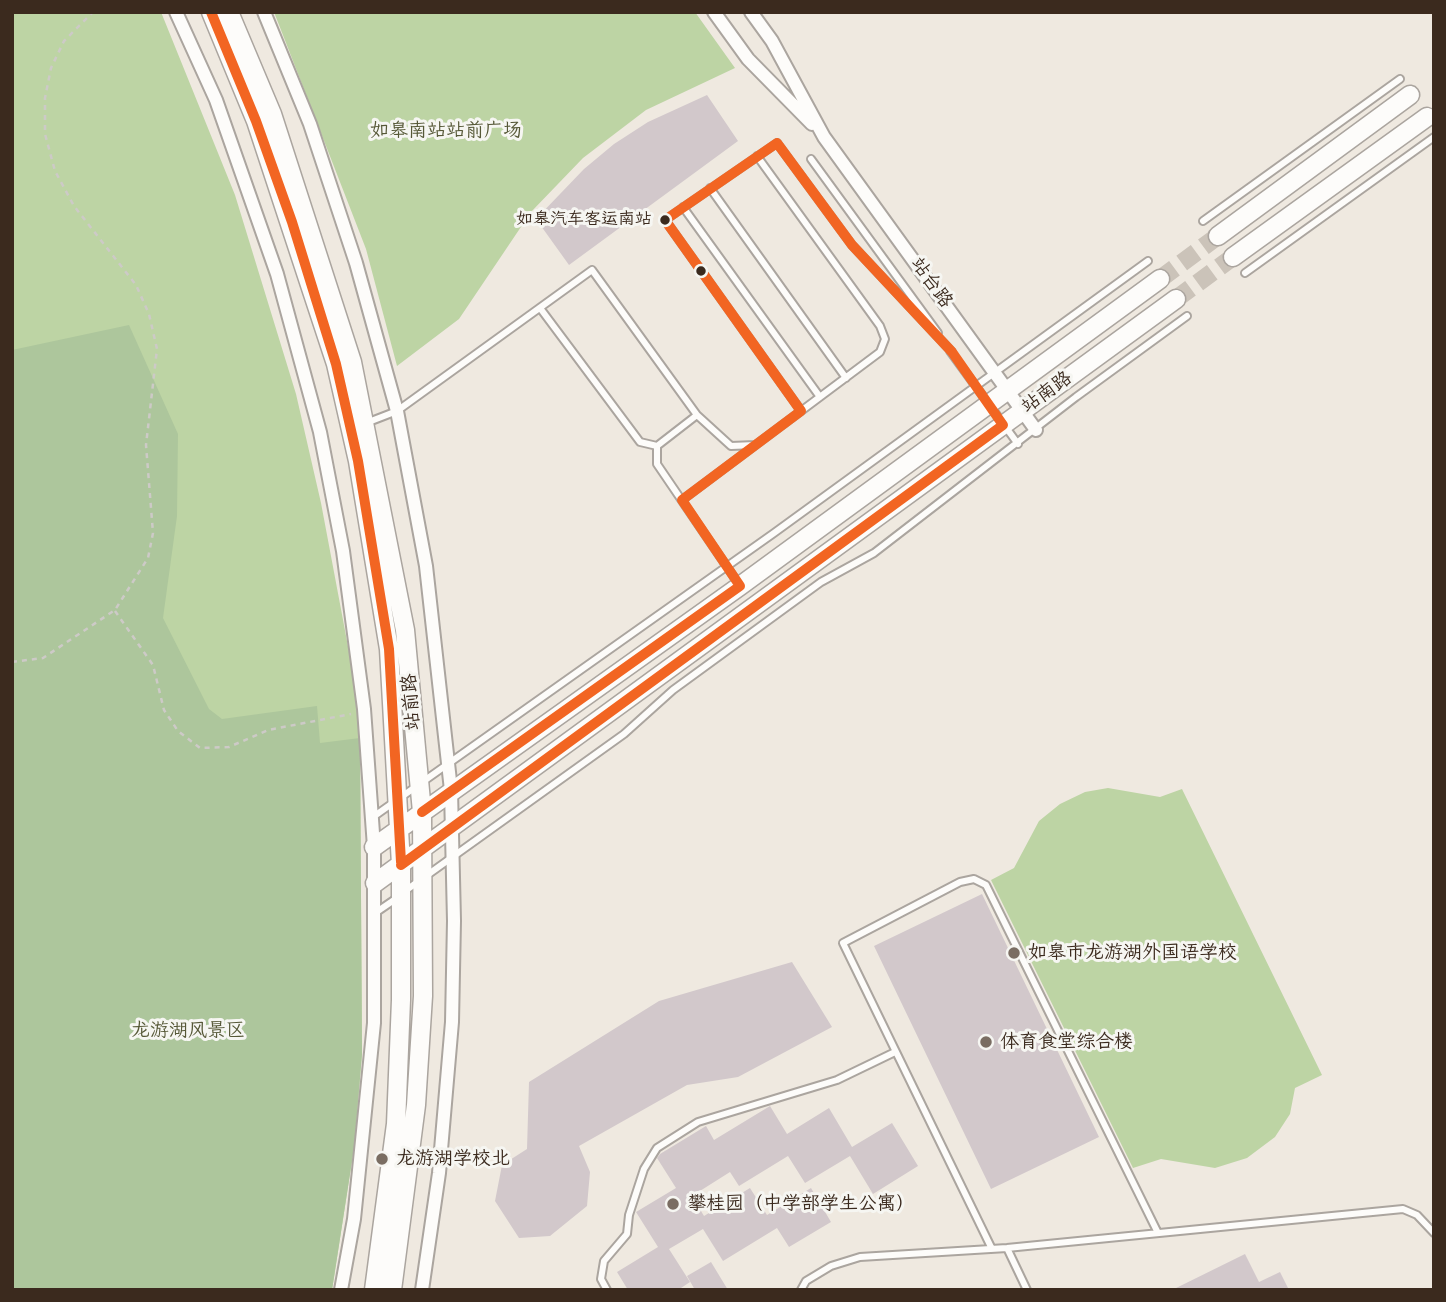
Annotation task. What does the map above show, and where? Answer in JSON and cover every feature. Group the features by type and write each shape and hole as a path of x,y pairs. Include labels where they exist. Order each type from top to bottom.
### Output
{"street":[{"path":"176,12 216,100 277,274 320,432 343,551 364,709 374,847 374,1023 354,1219 341,1290"},
{"name":"站前路","path":"211,12 260,133 336,365 358,461 389,649 401,865 396,1124 374,1290"},
{"name":"站前路","path":"229,12 272,114 303,201 352,362 405,630 422,813 423,996 416,1105 392,1290"},
{"path":"264,12 310,124 356,263 397,411 426,566 451,790 453,858 452,1022 439,1173 422,1290"},
{"name":"站台路","path":"714,12 748,58 824,137"},
{"name":"站台路","path":"751,12 772,41 824,137 1036,430"},
{"path":"1218,236 1410,95"},
{"path":"1233,257 1427,117"},
{"name":"站南路","path":"374,847 740,586 1160,279"},
{"name":"站南路","path":"375,883 1176,299"}],"lane":[{"path":"1203,221 1400,79"},
{"path":"1245,273 1434,137"},
{"path":"801,411 665,220 777,143 852,246 952,352"},
{"path":"682,500 880,352 885,338 880,326 757,156"},
{"path":"811,159 1018,444"},
{"path":"710,188 846,378"},
{"path":"682,208 820,397"},
{"path":"373,817 1148,261"},
{"path":"366,423 397,411 592,270 697,415 731,446 755,445"},
{"path":"540,308 640,442 657,446"},
{"path":"375,913 624,734 694,674 821,582 874,553 1076,397 1188,316"},
{"path":"657,446 697,415"},
{"path":"657,446 657,464 740,586"},
{"path":"991,1247 843,943 960,882 974,879 986,885 1158,1233"},
{"path":"607,1290 601,1279 604,1261 627,1234 629,1215 644,1169 657,1148 698,1122 837,1080 895,1052"},
{"path":"801,1290 806,1281 831,1266 860,1256 1007,1248 1403,1209 1418,1215 1434,1233"},
{"path":"1007,1248 1027,1290"}],"path":[{"path":"12,662 43,658 114,610 148,558 153,533 146,445 157,349 149,314 136,285 74,206 55,171 45,134 45,98 51,68 64,41 93,12"},
{"path":"114,610 153,665 164,710 178,731 200,748 229,747 268,730 364,709"}],"green space":[{"name":"龙游湖风景区","path":"12,12 161,12 235,195 296,394 321,503 356,689 360,738 362,1054 354,1148 332,1290 12,1290"},
{"name":"如皋南站站前广场","path":"274,12 695,12 735,68 646,110 583,158 531,212 459,319 397,366 366,249"},
{"name":"龙游湖风景区","path":"129,325 178,434 177,516 163,618 209,709 222,719 317,706 320,743 360,738 362,1054 354,1148 332,1290 12,1290 12,350"},
{"path":"1108,788 1160,797 1182,789 1322,1075 1295,1088 1290,1114 1275,1137 1247,1158 1215,1168 1161,1159 1133,1168 991,880 1014,868 1039,821 1060,804 1085,792"}],"building":[{"name":"如皋汽车客运南站","path":"707,95 738,141 569,265 536,219 584,169 614,144 648,122"},
{"name":"体育食堂综合楼","path":"982,894 1099,1137 991,1189 874,946"},
{"path":"792,962 832,1027 738,1077 687,1085 579,1146 590,1172 587,1206 550,1236 519,1238 495,1201 502,1165 527,1149 529,1082 659,1001"},
{"name":"攀桂园（中学部学生公寓）","path":"770,1106 787,1134 829,1108 852,1147 892,1123 918,1166 873,1194 850,1156 805,1183 788,1156 739,1186 730,1172 692,1196 704,1216 750,1188 767,1215 811,1188 831,1222 789,1247 777,1228 723,1261 703,1229 669,1249 690,1282 678,1290 628,1290 617,1272 658,1247 636,1212 676,1188 657,1158 660,1154 706,1126 714,1140"},
{"path":"1245,1254 1259,1282 1280,1272 1289,1290 1172,1290"},
{"path":"711,1262 728,1290 695,1290 687,1276"}],"tunnel":[{"path":"1160,279 1218,236"},
{"path":"1176,299 1233,257"}],"transit line":[{"path":"211,12 256,121 292,222 336,364 358,461 389,649 401,862"},
{"path":"401,865 1003,425 952,352 852,245 777,143 665,220 801,411 682,500 740,586 422,812"}],"place":[{"name":"如皋汽车客运南站","path":"665,220"},
{"name":"如皋市龙游湖外国语学校","path":"1014,953"},
{"name":"体育食堂综合楼","path":"986,1042"},
{"name":"龙游湖学校北","path":"382,1159"},
{"name":"攀桂园（中学部学生公寓）","path":"673,1204"}]}
